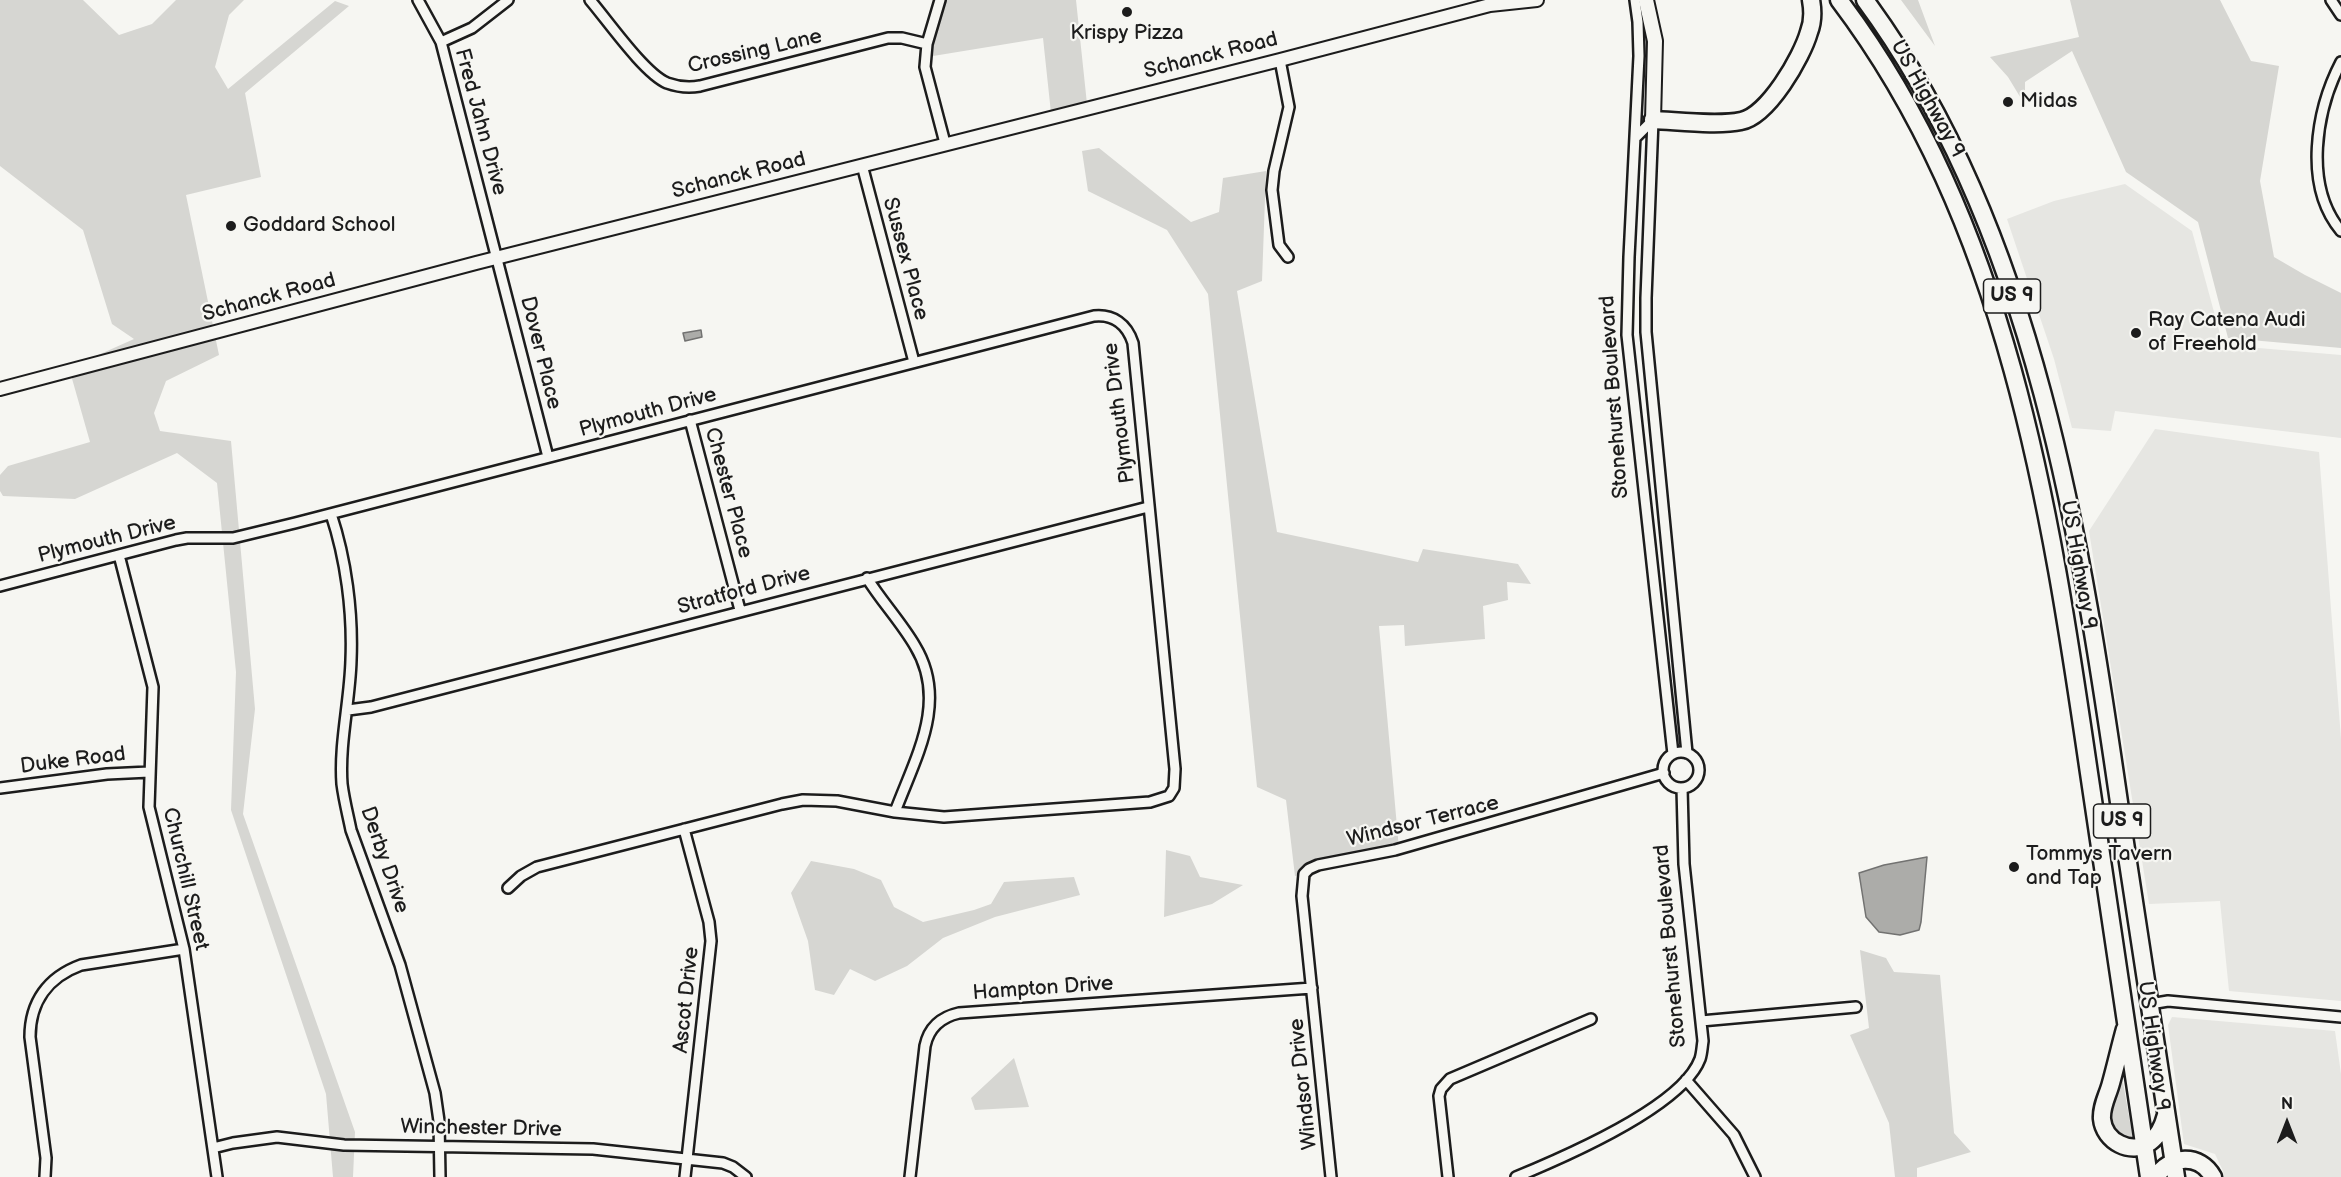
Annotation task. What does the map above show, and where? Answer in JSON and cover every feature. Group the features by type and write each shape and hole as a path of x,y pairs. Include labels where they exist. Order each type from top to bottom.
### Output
{"highway":[{"path":"1653,120 1735,122 1756,115 1774,96 1805,44 1811,22 1811,0"},
{"name":"US Highway 9","path":"1839,0 1885,67 1932,150 1960,214 1979,266 2017,384 2057,564 2149,1177"},
{"name":"US Highway 9","path":"1865,0 1915,74 1952,143 1988,228 2033,361 2066,492 2089,602 2175,1169"},
{"path":"2127,1022 2104,1102 2102,1119 2107,1135 2114,1142 2128,1148 2145,1145 2156,1137 2167,1114"},
{"path":"2156,1177 2162,1169 2175,1169 2188,1160 2198,1162 2207,1168 2213,1177"}],"main road":[{"name":"Stonehurst Boulevard","path":"1646,0 1655,41 1653,120"}],"street":[{"name":"Fred Jahn Drive","path":"418,0 441,42 497,258"},
{"path":"441,42 472,28 508,0"},
{"name":"Crossing Lane","path":"590,0 650,71 666,83 678,86 700,86 888,39 902,38 927,44"},
{"path":"940,0 927,44 925,67 945,143"},
{"name":"Schanck Road","path":"0,389 497,258 1280,60 1493,2 1537,0"},
{"name":"Stonehurst Boulevard","path":"1635,0 1639,56 1632,187 1628,335 1672,754 1665,763 1664,773"},
{"path":"2331,0 2341,15"},
{"path":"1280,60 1289,107 1274,171 1272,190 1279,245 1288,257"},
{"path":"2341,62 2334,75 2324,112 2318,157 2321,198 2331,218 2341,231"},
{"path":"1635,138 1653,120"},
{"name":"Stonehurst Boulevard","path":"1516,1177 1540,1173 1632,1121 1686,1080 1700,1061 1702,1050 1684,864 1682,788 1693,783 1699,773 1696,761 1687,753 1646,332 1653,120"},
{"name":"Sussex Place","path":"862,165 914,362"},
{"path":"1632,187 1650,188"},
{"name":"Dover Place","path":"497,258 548,457"},
{"name":"Plymouth Drive","path":"0,586 187,538 233,538 331,514 1094,316 1115,319 1126,327 1132,343 1175,768 1173,792 1169,796 1150,802 961,816 924,816 837,801 803,800 537,867 521,876 508,888"},
{"path":"1636,421 1653,419"},
{"name":"Chester Place","path":"690,420 740,610"},
{"name":"Stratford Drive","path":"348,710 371,707 740,610 1148,507"},
{"name":"Derby Drive","path":"331,514 346,582 350,617 351,657 342,763 345,807 351,830 387,925 403,975 435,1093 439,1121 440,1177"},
{"name":"Churchill Street","path":"119,555 153,687 149,772 150,819 175,906 184,949 217,1177"},
{"path":"867,578 916,647 925,667 929,689 930,709 927,728 895,812"},
{"path":"1672,754 1687,753"},
{"name":"Duke Road","path":"0,788 107,774 149,772"},
{"path":"1664,773 1672,785 1682,788"},
{"name":"Windsor Terrace","path":"1312,988 1302,885 1302,876 1309,869 1395,850 1664,773"},
{"name":"Ascot Drive","path":"684,829 709,922 711,941 685,1177"},
{"path":"45,1177 46,1158 30,1037 31,1018 38,1000 53,980 81,965 184,949"},
{"name":"Hampton Drive","path":"910,1177 925,1046 931,1030 943,1018 959,1013 1312,988"},
{"name":"Windsor Drive","path":"1312,988 1331,1177"},
{"path":"2150,1004 2168,1001 2341,1017"},
{"path":"1701,1021 1856,1007"},
{"path":"1448,1177 1439,1096 1441,1089 1450,1079 1591,1019"},
{"path":"1686,1080 1734,1135 1755,1177"},
{"name":"Winchester Drive","path":"213,1148 277,1137 344,1145 593,1149 723,1163 734,1167 746,1177"}],"shaded area":[{"path":"0,0 83,0 119,35 152,24 176,0 244,0 229,15 215,67 228,89 335,1 349,6 245,93 261,177 186,195 219,355 166,381 154,413 160,431 231,441 255,709 243,814 355,1132 353,1177 333,1177 326,1094 231,810 236,672 217,483 177,453 75,499 3,496 0,491 0,475 8,466 90,442 69,368 134,339 112,324 83,230 0,166"},
{"path":"939,0 1076,0 1087,104 1051,113 1043,38 927,57"},
{"path":"1901,0 1918,0 1935,46"},
{"path":"2070,0 2220,0 2251,61 2279,66 2260,181 2274,257 2341,293 2341,348 2228,338 2198,222 2126,172 2072,51 2025,82 2025,105 2008,77 1990,57 2079,37"},
{"path":"1099,148 1191,222 1219,212 1223,178 1266,171 1262,281 1237,291 1277,532 1418,562 1423,549 1518,564 1531,584 1507,582 1508,600 1483,606 1485,639 1405,646 1404,625 1379,626 1399,849 1295,876 1286,800 1257,787 1208,294 1167,230 1088,191 1082,151"},
{"path":"2125,184 2192,231 2223,345 2341,355 2341,438 2115,411 2111,431 2072,428 2054,359 2007,219 2054,201"},
{"path":"701,330 702,337 685,341 683,333"},
{"path":"2155,429 2319,452 2341,739 2341,1001 2229,991 2220,901 2149,904 2089,531"},
{"path":"1166,850 1190,856 1200,877 1243,885 1212,904 1164,917"},
{"path":"1927,857 1919,930 1900,935 1879,932 1866,917 1859,873 1884,865"},
{"path":"811,861 854,869 881,880 894,907 923,922 991,904 1004,882 1074,877 1080,895 995,917 943,938 907,966 875,981 850,969 834,995 815,990 808,941 791,893"},
{"path":"1860,950 1886,958 1894,972 1940,975 1954,1133 1971,1152 1917,1168 1917,1177 1895,1177 1889,1123 1850,1035 1869,1028"},
{"path":"2172,1017 2335,1031 2341,1074 2341,1177 2224,1177 2215,1154 2184,1144 2168,1025"},
{"path":"1014,1058 1029,1107 975,1110 971,1098"},
{"path":"2121,1071 2132,1141 2119,1137 2107,1117"}],"place":[{"name":"Krispy Pizza","path":"1127,12"},
{"name":"Midas","path":"2008,102"},
{"name":"Goddard School","path":"231,226"},
{"name":"Ray Catena Audi of Freehold","path":"2136,333"},
{"name":"Tommys Tavern and Tap","path":"2014,867"}]}
